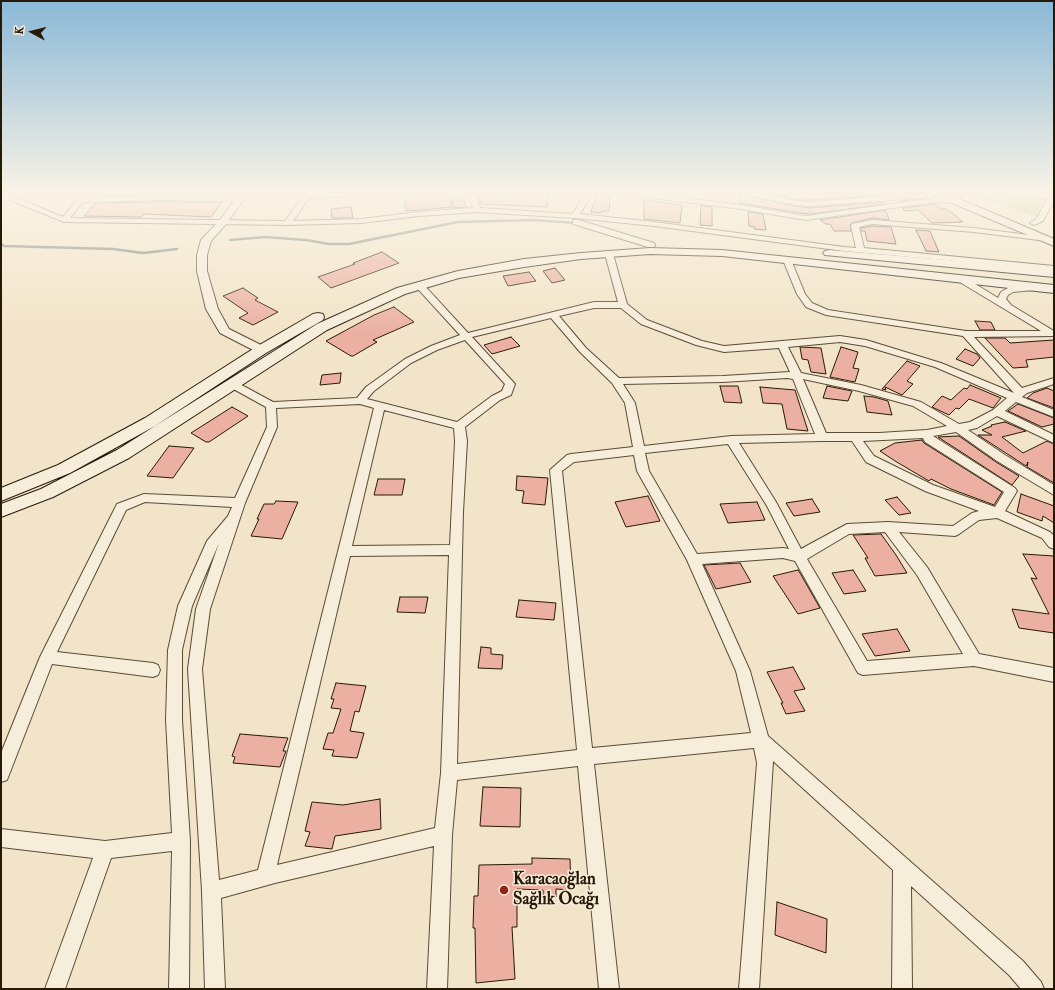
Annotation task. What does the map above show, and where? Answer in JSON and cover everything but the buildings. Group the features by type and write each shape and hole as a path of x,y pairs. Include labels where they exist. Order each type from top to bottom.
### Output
{"main road":[{"path":"1,495 64,469 150,422 261,350 308,322 358,298 422,276 512,257 579,248 651,245 749,245 1054,273"},
{"path":"1,511 47,493 123,454 322,327 401,291 458,275 524,263 650,251 722,253 1054,289"}],"street":[{"path":"206,240 202,255 202,271 212,309 224,331 261,350"},
{"path":"635,240 651,245"},
{"path":"782,240 860,250 1054,268"},
{"path":"858,240 860,250"},
{"path":"1039,240 1051,242"},
{"path":"609,254 623,305 644,322 699,343 724,349 840,339 866,343 938,365 1018,396 1054,414"},
{"path":"787,260 801,294 809,305 826,312 966,334 1053,335"},
{"path":"961,279 1053,335"},
{"path":"420,286 510,384 507,393 496,398 459,426"},
{"path":"1007,306 1002,299 1004,294 1011,290 1037,287"},
{"path":"360,401 370,389 408,361 434,348 467,336 553,315 594,306 623,305"},
{"path":"553,315 584,350 616,381 630,403 643,471 693,559 743,671 761,740 765,763 749,989"},
{"path":"966,334 1018,396"},
{"path":"782,345 797,376 822,437"},
{"path":"616,381 797,376 810,377 861,388 917,404 958,428 1001,458 1054,491"},
{"path":"609,989 556,470 571,458 731,440 927,434 973,425 998,412 1023,391 1054,381"},
{"path":"232,384 271,405 360,401 459,426"},
{"path":"215,989 211,891 195,669 203,609 237,510 272,427 271,405"},
{"path":"265,876 380,406"},
{"path":"998,412 1054,439"},
{"path":"437,989 442,835 449,773 461,441 459,426"},
{"path":"927,434 929,440 1011,491 998,513"},
{"path":"855,437 870,459 929,488 998,513 1051,537"},
{"path":"731,440 772,505 799,558 863,668 974,660 1054,676"},
{"path":"1,774 47,657 121,507 144,498 237,510"},
{"path":"178,989 181,841 174,720 175,650 185,606 213,541 237,510"},
{"path":"693,559 783,553 799,558 848,529 888,527 955,531 976,516 998,513"},
{"path":"888,527 922,571 974,660"},
{"path":"345,551 456,550"},
{"path":"47,657 153,670"},
{"path":"449,773 585,757 761,740 1016,968 1034,989"},
{"path":"211,891 265,876 442,835"},
{"path":"1,838 105,850 181,841"},
{"path":"55,989 105,850"},
{"path":"902,867 902,989"}],"waterway":[{"path":"307,240 329,244 349,244 368,240"},
{"path":"1,244 4,246 113,249 143,253 177,249"}],"place":[{"name":"Karacaoğlan Sağlık Ocağı","path":"504,890"}]}
